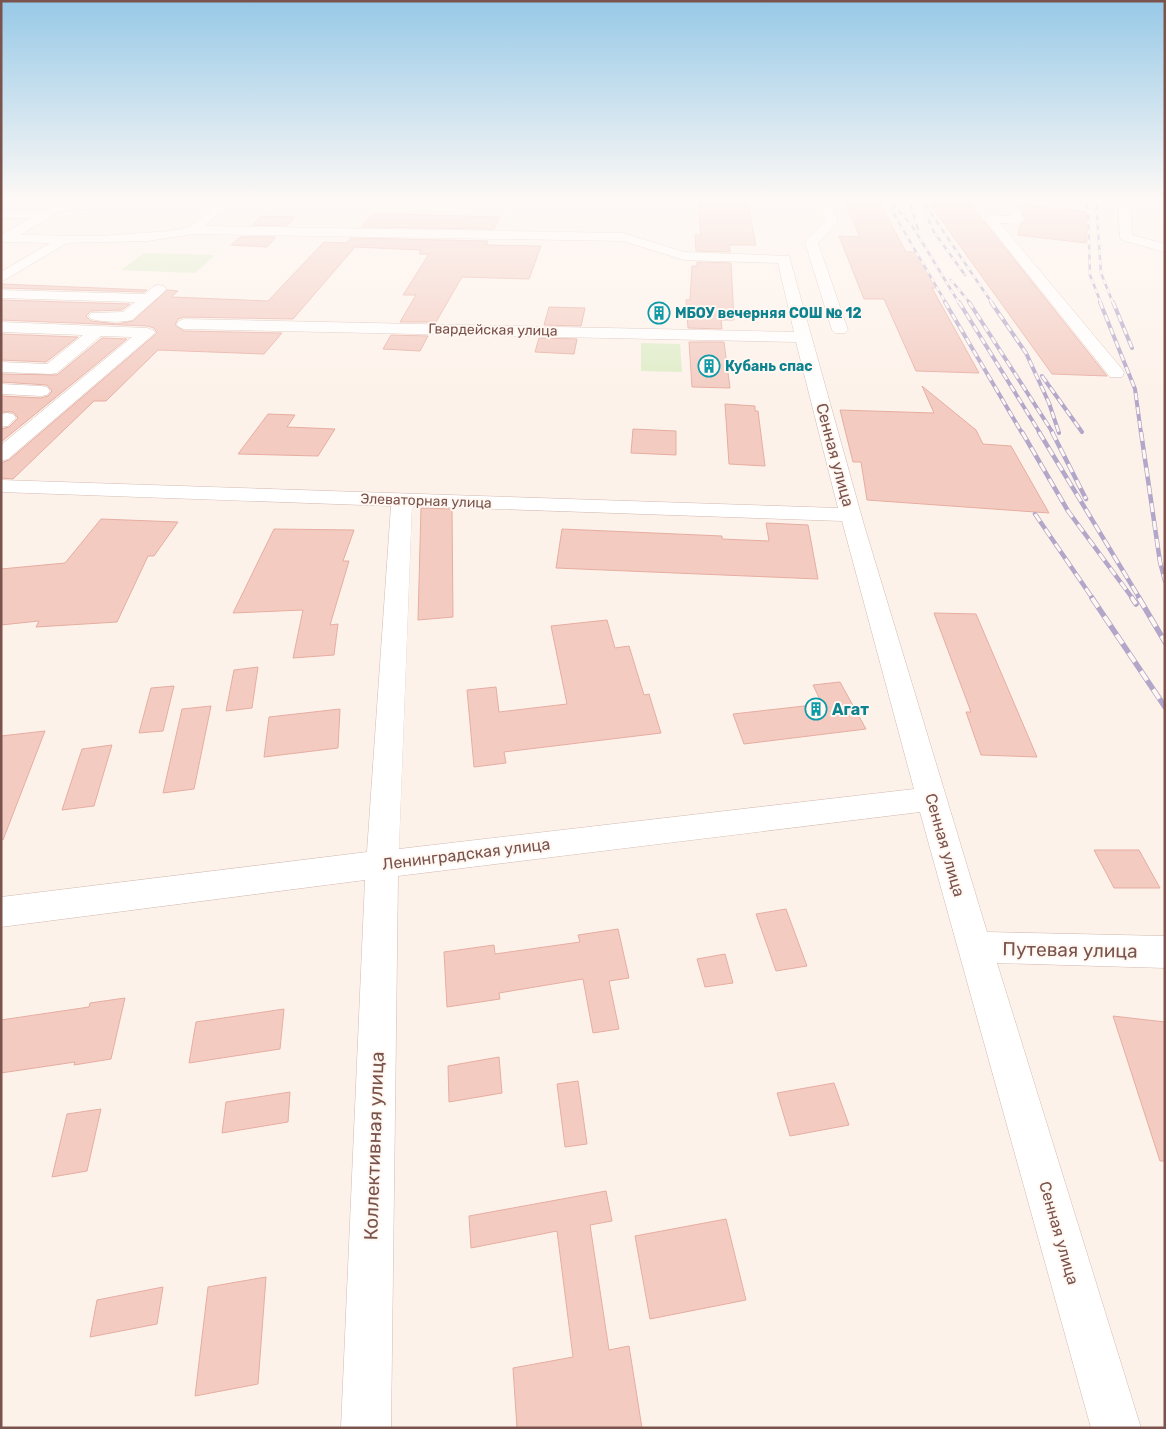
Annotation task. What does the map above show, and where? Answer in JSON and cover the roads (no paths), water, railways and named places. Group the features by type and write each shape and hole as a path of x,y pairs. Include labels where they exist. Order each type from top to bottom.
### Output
{"street":[{"path":"1,278 20,267"},
{"name":"Сенная улица","path":"786,267 851,515 931,799 1116,1428"},
{"path":"819,267 840,330"},
{"path":"1029,267 1116,374"},
{"path":"1,294 154,294 127,317 79,315"},
{"name":"Гвардейская улица","path":"184,324 803,336"},
{"path":"1,327 147,333 1,456"},
{"path":"1,367 51,369 97,331"},
{"path":"45,351 71,352"},
{"path":"2,390 30,368"},
{"path":"2,390 41,391"},
{"name":"Элеваторная улица","path":"1,486 851,515"},
{"name":"Коллективная улица","path":"366,1428 382,864 402,500"},
{"name":"Ленинградская улица","path":"1,912 382,864 931,799"},
{"name":"Путевая улица","path":"975,947 1165,952"}],"railway":[{"path":"925,267 946,303"},
{"path":"937,267 959,303"},
{"path":"959,267 965,275"},
{"path":"967,267 992,303"},
{"path":"1090,267 1090,275 1101,303"},
{"path":"1101,267 1101,273 1113,303"},
{"path":"951,280 970,303"},
{"path":"945,302 1022,433"},
{"path":"959,302 1040,433"},
{"path":"969,302 1053,433"},
{"path":"991,302 1026,353 1049,403 1059,433"},
{"path":"1100,302 1135,389 1141,433"},
{"path":"1113,302 1132,348"},
{"path":"1042,376 1082,432"},
{"path":"1022,432 1068,511 1133,599"},
{"path":"1039,432 1140,599"},
{"path":"1052,432 1086,499"},
{"path":"1141,432 1160,562 1165,581"},
{"path":"1035,514 1093,599"},
{"path":"1092,598 1165,707"},
{"path":"1132,598 1136,604"},
{"path":"1139,598 1165,642"}],"place":[{"name":"МБОУ вечерняя СОШ № 12","path":"659,313"},
{"name":"Кубань спас","path":"709,366"},
{"name":"Агат","path":"816,709"}]}
